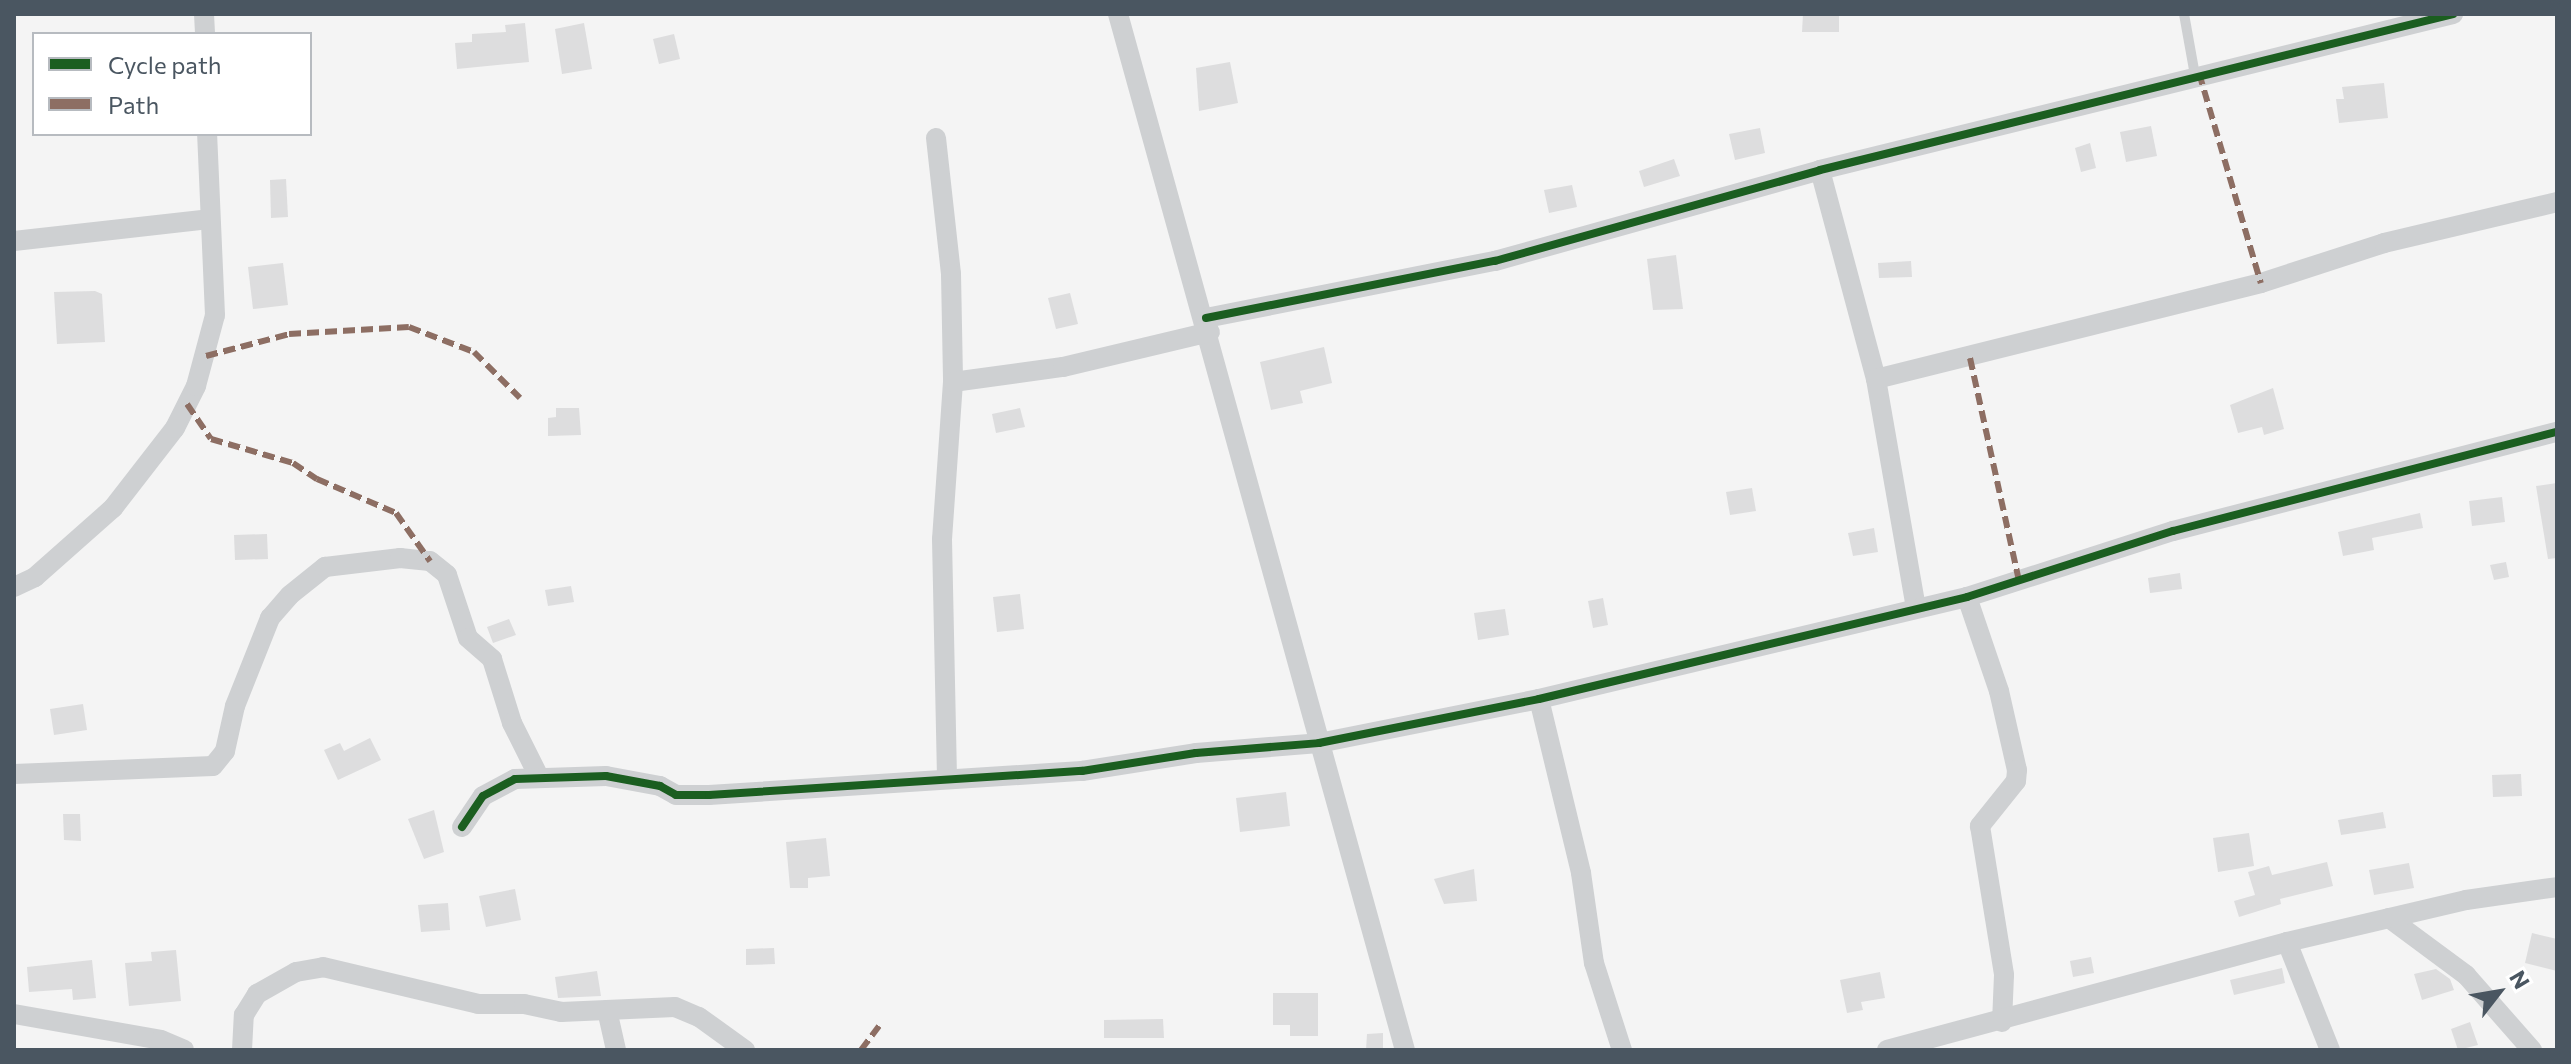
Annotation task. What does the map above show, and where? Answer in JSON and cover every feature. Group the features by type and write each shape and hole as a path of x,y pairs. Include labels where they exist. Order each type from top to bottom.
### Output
{"street":[{"path":"1118,14 1208,325 1319,743 1405,1050"},
{"path":"953,382 1063,367 1208,325 1481,265 1820,170 2195,75 2453,14"},
{"path":"14,587 47,568 113,508 175,428 196,386 215,315 207,136"},
{"path":"936,138 951,274 953,382 942,539 947,778"},
{"path":"1820,170 1876,379 1916,608"},
{"path":"1876,379 2557,202"},
{"path":"14,241 209,219"},
{"path":"462,827 475,804 496,788 515,779 626,779 676,795 1082,771 1170,756 1319,743 1539,699 1967,597 2173,531 2557,432"},
{"path":"14,774 213,766 225,751 235,706 270,618 290,595 325,567 400,558 430,561 447,575 468,638 492,659 512,723 539,777"},
{"path":"1967,597 1999,691 2017,770 2016,781 1980,826 2004,975 2002,1022"},
{"path":"1539,699 1581,873 1594,963 1622,1050"},
{"path":"1887,1050 2002,1022 2287,942 2389,918 2557,887"},
{"path":"2389,918 2466,975 2532,1050"},
{"path":"2287,942 2330,1050"},
{"path":"242,1050 244,1015 257,994 275,980 323,967 478,1004 524,1004 561,1012 675,1007 699,1017 745,1050"},
{"path":"607,1010 616,1050"},
{"path":"14,1014 161,1040 184,1050"}],"lane":[{"path":"2184,14 2195,75"}],"building":[{"path":"1803,14 1839,14 1839,32 1802,32"},
{"path":"525,23 529,62 457,69 455,43 472,42 472,34 506,32 505,25"},
{"path":"584,23 592,69 562,74 555,29"},
{"path":"674,34 680,59 659,64 653,39"},
{"path":"1230,62 1238,103 1199,111 1196,68"},
{"path":"2384,83 2388,118 2339,123 2336,99 2344,99 2342,87"},
{"path":"2151,126 2157,156 2126,162 2120,132"},
{"path":"1760,128 1765,153 1735,160 1729,134"},
{"path":"2090,143 2096,168 2081,172 2075,148"},
{"path":"1674,159 1680,176 1644,187 1639,171"},
{"path":"286,179 288,217 271,218 270,180"},
{"path":"1572,185 1577,207 1549,213 1544,190"},
{"path":"1676,255 1683,309 1653,310 1647,259"},
{"path":"1911,261 1912,277 1879,278 1878,263"},
{"path":"283,263 288,305 253,309 248,267"},
{"path":"95,291 102,294 105,342 57,344 54,292"},
{"path":"1070,293 1078,324 1056,329 1048,298"},
{"path":"1324,347 1332,383 1300,391 1303,403 1271,410 1260,362"},
{"path":"2273,388 2284,429 2264,435 2262,427 2238,433 2230,405"},
{"path":"556,408 579,408 581,435 548,436 548,418 556,417"},
{"path":"1020,408 1025,427 996,433 992,414"},
{"path":"2557,483 2557,558 2548,559 2536,486"},
{"path":"1752,488 1756,511 1730,515 1726,492"},
{"path":"2502,497 2505,522 2472,526 2469,501"},
{"path":"2420,513 2423,528 2372,538 2374,550 2343,556 2338,532"},
{"path":"1874,528 1878,552 1853,556 1848,533"},
{"path":"267,534 268,559 235,560 234,535"},
{"path":"2506,562 2509,577 2494,580 2490,565"},
{"path":"2180,573 2182,589 2150,593 2148,578"},
{"path":"571,586 574,602 548,606 545,590"},
{"path":"1020,594 1024,629 997,632 993,597"},
{"path":"1603,598 1608,625 1593,628 1588,601"},
{"path":"1505,609 1509,635 1478,640 1474,613"},
{"path":"509,619 516,635 493,643 487,627"},
{"path":"83,704 87,730 54,735 50,709"},
{"path":"370,738 381,760 338,780 324,750 340,743 344,751"},
{"path":"2521,774 2522,796 2493,797 2492,775"},
{"path":"1286,792 1290,826 1240,832 1236,798"},
{"path":"434,810 444,852 424,859 408,819"},
{"path":"2383,812 2386,828 2341,835 2338,820"},
{"path":"63,814 80,814 81,841 64,840"},
{"path":"2249,833 2254,866 2218,872 2213,838"},
{"path":"826,838 830,876 808,878 808,888 790,888 786,842"},
{"path":"2327,862 2333,886 2280,899 2281,904 2239,917 2234,901 2255,895 2248,872 2269,866 2272,875"},
{"path":"2409,863 2414,888 2374,895 2369,870"},
{"path":"1474,869 1477,901 1444,904 1434,879"},
{"path":"515,889 521,920 486,927 479,896"},
{"path":"448,903 450,930 421,932 418,905"},
{"path":"2532,933 2557,939 2557,971 2525,963"},
{"path":"774,948 775,964 746,965 746,949"},
{"path":"176,950 181,1001 129,1006 125,963 152,961 151,952"},
{"path":"2091,957 2094,973 2073,977 2070,961"},
{"path":"92,960 96,998 73,1000 72,989 29,992 27,967"},
{"path":"2282,968 2285,983 2234,995 2230,980"},
{"path":"2436,969 2450,979 2454,990 2422,1000 2414,974"},
{"path":"597,971 601,996 558,998 555,977"},
{"path":"1880,972 1885,998 1861,1002 1863,1010 1847,1013 1840,980"},
{"path":"1273,993 1318,993 1318,1036 1290,1036 1290,1025 1273,1025"},
{"path":"1163,1019 1164,1038 1104,1038 1104,1020"},
{"path":"2470,1022 2478,1045 2458,1050 2451,1029"},
{"path":"1383,1033 1383,1050 1366,1050 1367,1034"}],"marked path":[{"path":"2199,73 2261,283"},
{"path":"206,356 289,334 409,327 474,352 520,398"},
{"path":"1970,358 2019,581"},
{"path":"187,404 211,439 293,463 317,479 396,513 430,561"},
{"path":"861,1050 879,1026"}],"cycle path":[{"path":"1206,318 1495,261 1820,170 2453,14"},
{"path":"462,827 483,796 515,779 606,776 660,786 676,795 709,795 1082,771 1196,753 1319,743 1539,699 1967,597 2173,531 2557,432"}]}
